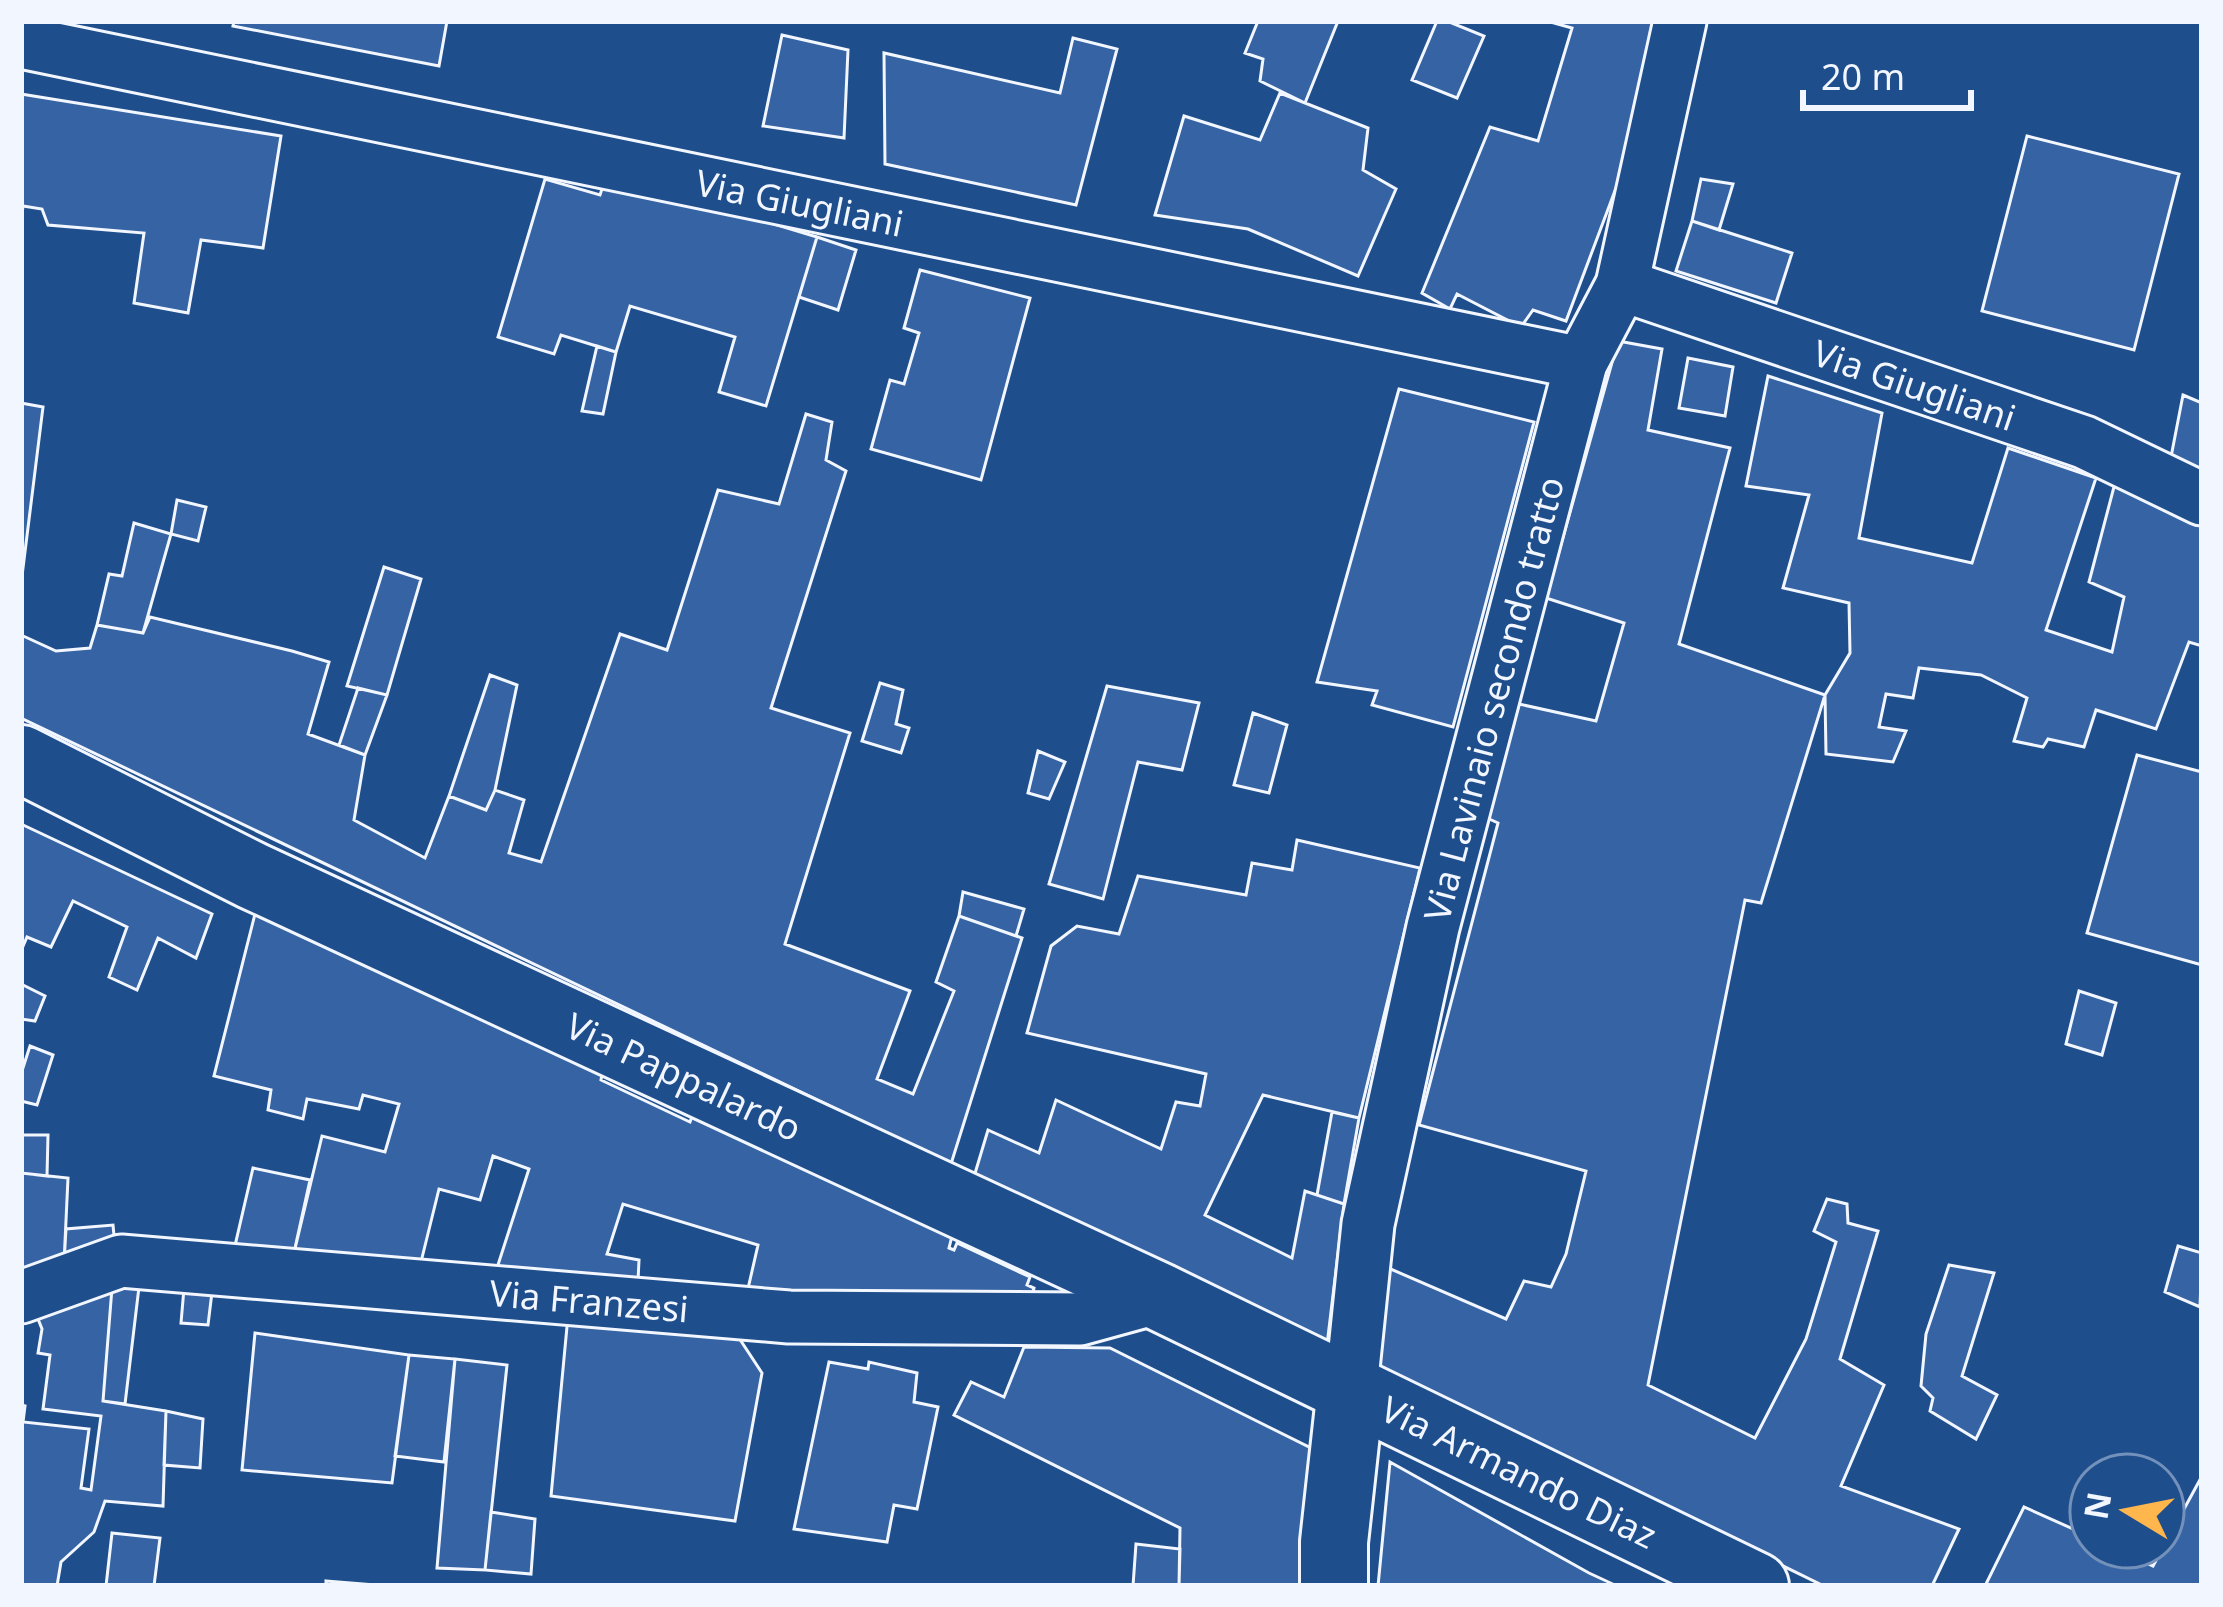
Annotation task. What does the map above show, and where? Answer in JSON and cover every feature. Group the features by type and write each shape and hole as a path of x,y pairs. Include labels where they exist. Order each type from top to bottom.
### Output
{"main road":[{"name":"Via Pappalardo","path":"21,759 254,876 1351,1388"},
{"path":"1334,1586 1334,1542 1351,1388"},
{"name":"Via Armando Diaz","path":"1351,1388 1755,1586"}],"street":[{"name":"Via Lavinaio secondo tratto","path":"1351,1388 1368,1224 1433,927 1581,363 1622,285 1680,21"},
{"name":"Via Giugliani","path":"21,42 1581,363"},
{"name":"Via Giugliani","path":"1622,285 2084,442 2202,499"},
{"name":"Via Franzesi","path":"21,1297 122,1261 789,1317 1080,1319 1160,1297"}],"building":[{"path":"234,21 447,21 439,66 233,26"},
{"path":"1258,21 1338,21 1305,103 1260,81 1263,59 1245,53"},
{"path":"1437,21 1484,36 1457,98 1412,80"},
{"path":"1547,21 1669,21 1657,79 1566,321 1533,310 1521,327 1457,294 1450,309 1422,293 1490,127 1538,141 1572,28"},
{"path":"782,35 848,50 844,138 763,126"},
{"path":"1073,38 1117,49 1076,205 885,164 884,53 1060,93"},
{"path":"1280,93 1368,128 1363,170 1396,189 1358,276 1248,229 1155,215 1184,116 1260,140"},
{"path":"21,94 281,136 263,248 201,240 188,313 134,303 144,233 48,225 42,209 23,206 21,222"},
{"path":"2027,136 2179,174 2134,350 1982,311"},
{"path":"607,174 817,237 766,406 719,392 735,337 630,306 616,352 561,335 554,354 498,337 545,179 600,195"},
{"path":"1701,179 1733,184 1719,230 1692,221"},
{"path":"1692,221 1792,253 1776,303 1676,271"},
{"path":"817,237 856,250 838,310 799,297"},
{"path":"920,270 1030,298 981,480 871,449 890,380 904,384 919,333 904,328"},
{"path":"1618,341 1662,349 1648,430 1730,448 1679,644 1825,695 1761,903 1745,900 1648,1385 1755,1438 1806,1339 1836,1242 1814,1231 1827,1199 1847,1204 1848,1223 1878,1231 1840,1359 1884,1385 1841,1486 1959,1529 1932,1586 1824,1586 1371,1364 1386,1267 1506,1319 1524,1281 1551,1287 1566,1254 1586,1171 1419,1125 1498,823 1485,817 1519,704 1596,721 1624,623 1546,598"},
{"path":"597,346 616,352 603,414 582,411"},
{"path":"1688,358 1733,367 1725,416 1679,408"},
{"path":"1768,376 1882,413 1859,538 1972,563 2008,448 2096,478 2046,630 2112,652 2124,597 2089,582 2115,483 2202,515 2202,646 2189,642 2156,729 2096,710 2084,747 2048,739 2043,747 2014,741 2027,698 1981,675 1919,668 1913,698 1886,694 1879,727 1906,731 1893,762 1826,754 1825,695 1850,653 1849,603 1783,588 1809,495 1746,486"},
{"path":"1399,389 1534,422 1453,727 1372,705 1377,691 1317,682"},
{"path":"2183,395 2202,403 2202,469 2171,457"},
{"path":"21,403 43,407 21,584"},
{"path":"806,414 832,422 826,460 846,471 771,708 850,733 785,944 910,991 877,1079 913,1094 954,991 936,982 959,916 1022,938 951,1164 21,718 21,635 56,651 90,648 97,625 143,633 150,617 292,651 329,662 308,734 365,755 354,820 425,858 449,796 486,810 495,790 524,800 509,853 541,862 620,634 667,650 718,490 779,504"},
{"path":"177,500 206,507 198,541 171,534"},
{"path":"134,523 171,534 143,633 97,625 109,574 122,576"},
{"path":"384,567 421,579 387,695 347,686"},
{"path":"490,675 517,685 495,790 486,810 449,796"},
{"path":"880,683 903,690 896,724 909,728 901,753 862,741"},
{"path":"1107,686 1199,703 1182,770 1138,762 1103,899 1049,884"},
{"path":"358,688 387,695 365,755 339,745"},
{"path":"1253,713 1287,725 1269,793 1234,785"},
{"path":"1038,751 1065,762 1049,799 1028,793"},
{"path":"2137,755 2202,772 2202,965 2087,933"},
{"path":"21,824 212,914 196,958 158,938 137,990 109,977 127,927 73,901 51,947 27,937 21,951"},
{"path":"1297,840 1420,868 1359,1118 1263,1095 1205,1215 1292,1258 1305,1191 1344,1204 1327,1345 973,1180 988,1130 1039,1153 1056,1100 1161,1149 1176,1102 1200,1106 1206,1074 1027,1033 1051,946 1077,926 1119,934 1138,876 1246,895 1252,863 1292,870"},
{"path":"963,892 1024,909 1016,936 959,916"},
{"path":"256,910 603,1069 601,1080 690,1122 693,1114 952,1236 949,1248 954,1250 957,1243 1030,1277 1027,1285 1034,1288 1029,1306 747,1293 758,1245 623,1204 607,1254 639,1260 638,1281 496,1271 529,1169 493,1156 480,1200 439,1189 420,1266 293,1257 322,1136 385,1152 399,1104 363,1095 359,1109 307,1099 303,1119 268,1110 271,1090 214,1076"},
{"path":"21,984 45,996 35,1021 21,1019"},
{"path":"2079,991 2116,1003 2102,1055 2066,1044"},
{"path":"30,1046 53,1055 37,1105 21,1101 21,1074"},
{"path":"1332,1112 1359,1118 1344,1204 1317,1195"},
{"path":"21,1135 48,1135 47,1176 21,1173"},
{"path":"253,1168 310,1180 293,1257 234,1250"},
{"path":"21,1173 68,1178 64,1263 21,1284"},
{"path":"113,1225 116,1256 64,1263 66,1229"},
{"path":"2178,1246 2202,1253 2200,1307 2165,1292"},
{"path":"1949,1265 1994,1273 1962,1376 1997,1395 1976,1439 1930,1411 1933,1398 1921,1386 1926,1334"},
{"path":"139,1287 125,1404 103,1401 112,1288"},
{"path":"112,1288 103,1401 166,1411 163,1506 105,1501 94,1532 61,1562 57,1586 21,1586 21,1405 25,1406 23,1422 89,1429 81,1488 91,1490 101,1416 43,1409 50,1355 38,1353 42,1329 38,1319 63,1297"},
{"path":"184,1288 212,1292 208,1325 181,1323"},
{"path":"568,1316 737,1335 762,1373 735,1521 551,1496"},
{"path":"255,1333 409,1355 392,1483 242,1470"},
{"path":"1024,1347 1110,1348 1329,1457 1324,1586 1179,1586 1180,1528 954,1415 971,1382 1004,1397"},
{"path":"409,1355 455,1359 444,1462 395,1456"},
{"path":"455,1359 507,1365 485,1570 437,1568"},
{"path":"829,1362 868,1369 869,1362 917,1373 914,1402 938,1407 917,1509 894,1505 887,1542 794,1529"},
{"path":"166,1411 203,1419 200,1468 164,1465"},
{"path":"1390,1462 1589,1573 1617,1586 1378,1586"},
{"path":"2202,1476 2202,1586 1985,1586 2024,1507 2067,1526 2067,1571 2187,1571 2187,1504"},
{"path":"491,1512 535,1519 531,1574 485,1570"},
{"path":"112,1533 160,1538 154,1586 106,1586"},
{"path":"1136,1544 1180,1549 1179,1586 1133,1586"},
{"path":"326,1581 374,1585 374,1586 326,1586"}]}
